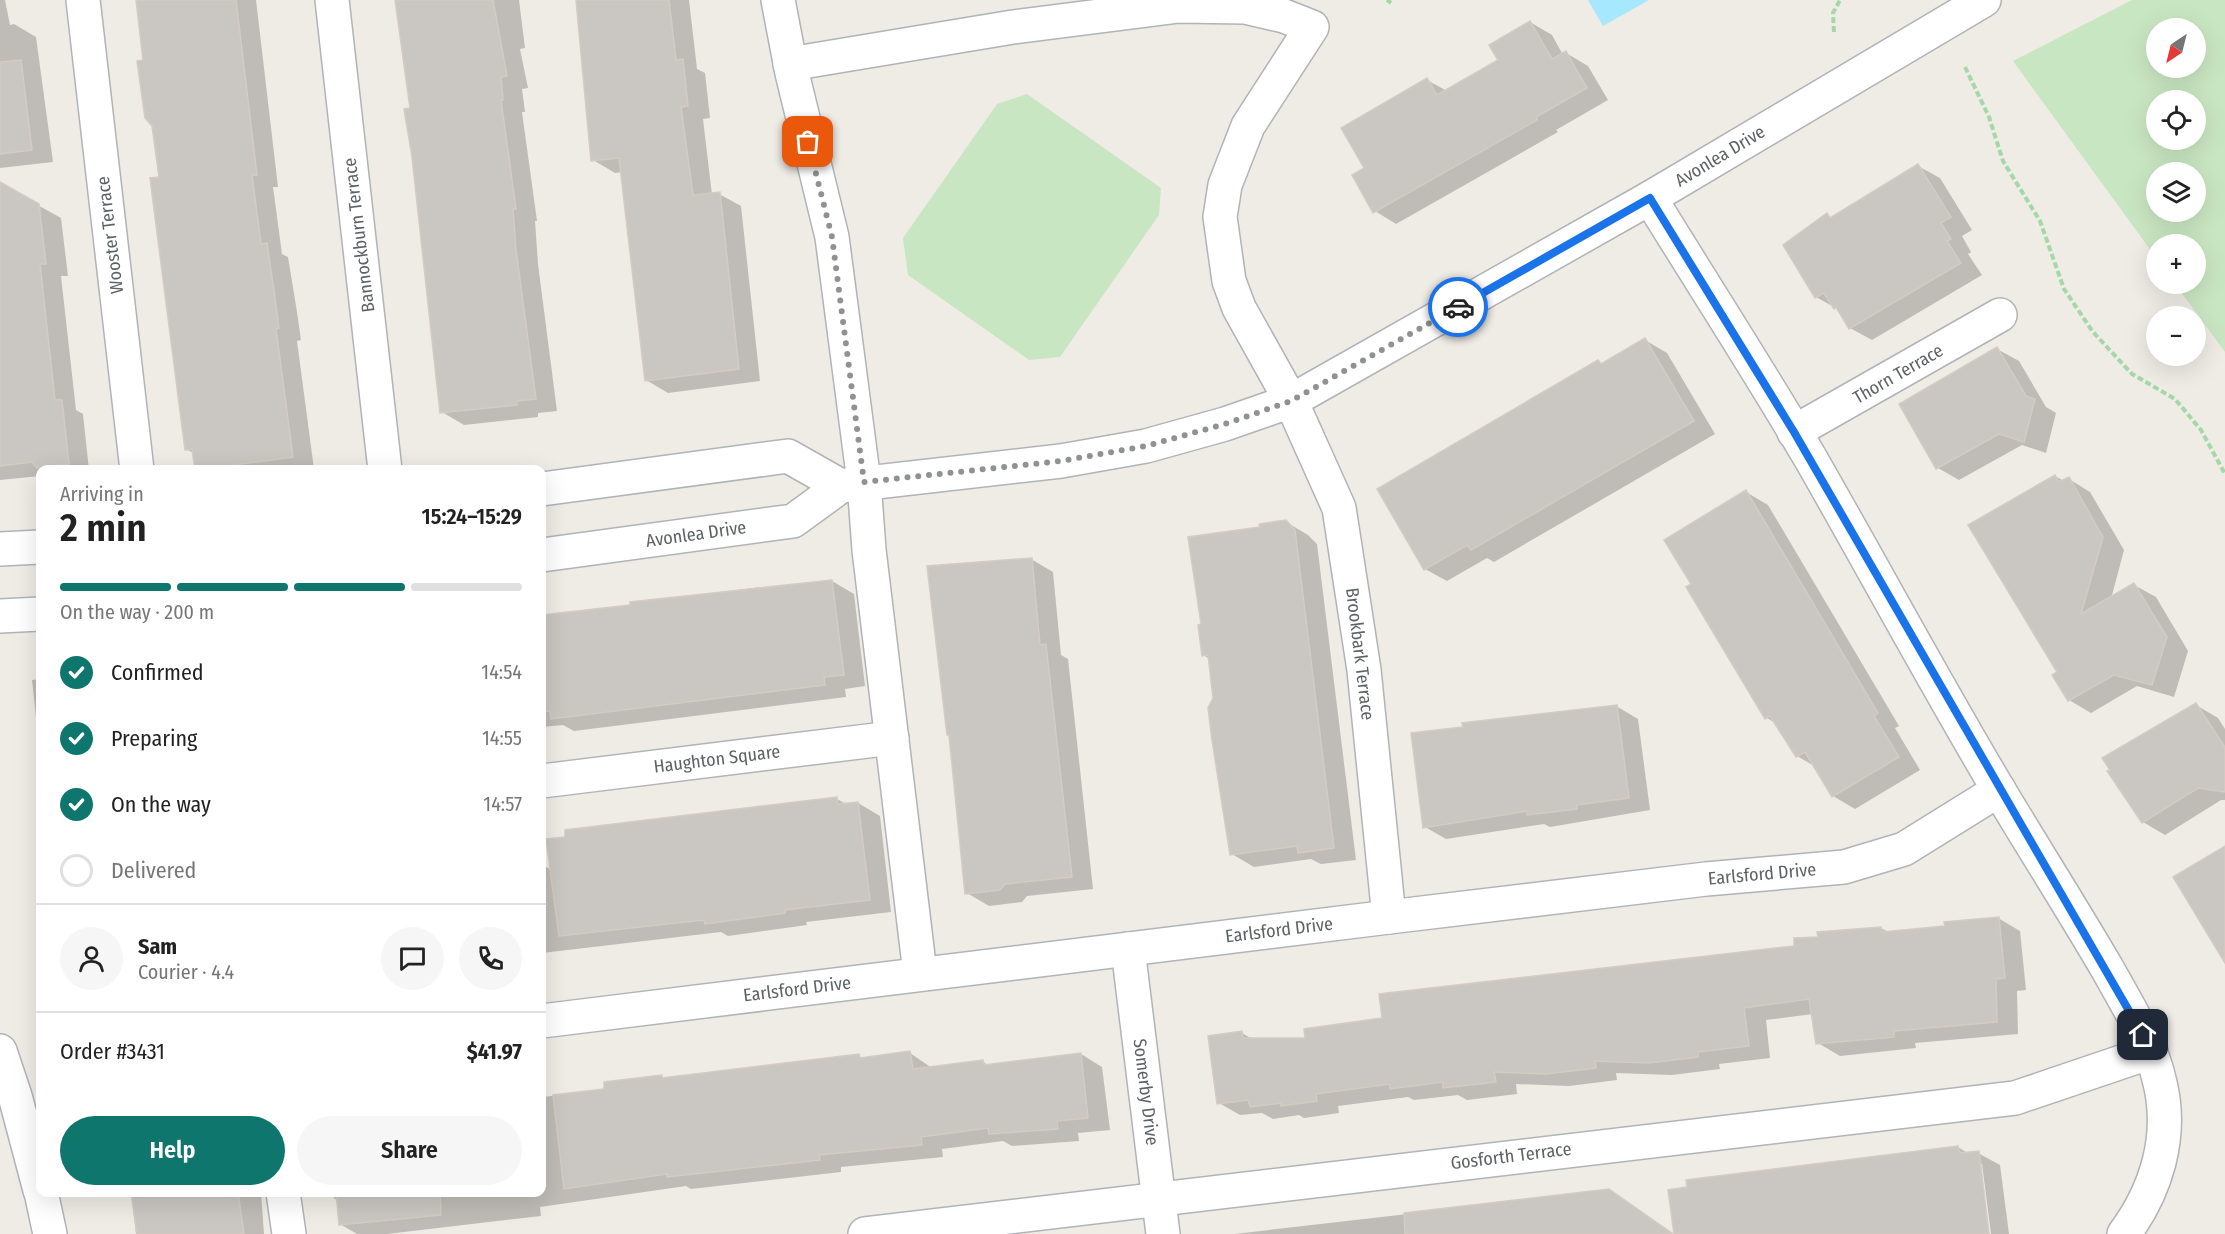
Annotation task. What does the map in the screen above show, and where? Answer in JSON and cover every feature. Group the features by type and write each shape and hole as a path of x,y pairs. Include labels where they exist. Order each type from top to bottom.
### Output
{"street":[{"name":"Wooster Terrace","path":"82,0 136,465"},
{"name":"Bannockburn Terrace","path":"332,0 385,465"},
{"path":"778,0 790,64 832,237 853,484 869,550 920,973"},
{"name":"Avonlea Drive","path":"546,554 793,521 853,484 1061,461 1146,446 1225,424 1291,401 1650,198 1984,0"},
{"name":"Brookbark Terrace","path":"1011,13 1219,5 1245,7 1284,16 1312,27 1248,126 1224,185 1220,217 1229,281 1239,308 1291,401 1331,486 1345,539 1364,670 1389,917"},
{"path":"790,64 1011,13"},
{"path":"1650,198 1794,432 1999,790 2074,912 2151,1053 2161,1085 2163,1123 2158,1170 2144,1208 2124,1234"},
{"name":"Thorn Terrace","path":"1794,432 2000,315"},
{"path":"546,488 788,456 853,484"},
{"path":"0,549 36,547"},
{"path":"0,616 36,614"},
{"name":"Haughton Square","path":"546,781 892,738"},
{"name":"Earlsford Drive","path":"546,1020 920,973 1706,879 1844,867 1904,849 1999,790"},
{"name":"Somerby Drive","path":"1128,949 1163,1234"},
{"path":"0,1051 28,1093 36,1153"},
{"name":"Gosforth Terrace","path":"865,1234 2015,1098 2151,1053"},
{"path":"42,1197 50,1234"},
{"path":"284,1197 289,1234"}],"path":[{"path":"1834,32 1833,13 1840,0"},
{"path":"1965,67 1989,117 2003,161 2040,221 2064,289 2093,332 2132,374 2175,399 2201,430 2225,474"}],"green space":[{"path":"2132,0 2225,0 2225,352 2206,326 2206,306 2191,306 2182,294 2206,294 2206,234 2146,234 2146,244 2013,61"},
{"path":"1027,94 1161,188 1159,215 1060,357 1029,360 908,275 903,238 997,104"}],"water":[{"path":"1588,0 1649,0 1603,26"}],"building":[{"path":"136,0 236,0 257,175 252,175 261,244 267,243 275,298 279,328 276,329 293,457 233,465 194,465 192,449 185,450 150,178 159,177 152,126 145,118 137,61 143,60"},
{"path":"395,0 493,0 507,76 501,77 503,100 501,100 516,209 513,209 516,250 536,399 517,401 517,405 440,413 412,157 404,109 410,108"},
{"path":"576,0 669,0 676,60 683,59 688,106 681,107 693,195 720,192 739,369 645,381 619,158 591,161"},
{"path":"1530,21 1552,59 1566,51 1587,88 1536,117 1537,120 1373,213 1352,175 1364,168 1341,128 1427,78 1437,95 1498,60 1489,45"},
{"path":"21,60 32,150 0,154 0,62"},
{"path":"1918,164 1951,217 1941,223 1951,239 1947,241 1961,263 1849,329 1836,307 1834,309 1824,293 1815,298 1783,245 1827,213 1830,218"},
{"path":"0,182 39,204 46,264 40,264 55,400 62,400 69,464 36,467 32,462 0,466"},
{"path":"1645,338 1694,421 1471,550 1467,545 1424,570 1377,489 1598,360 1601,364"},
{"path":"1997,347 2026,396 2035,399 2024,442 1999,434 1936,469 1899,404"},
{"path":"2055,475 2059,482 2069,477 2103,537 2081,614 2134,583 2167,637 2152,685 2114,675 2068,701 2052,675 2057,672 1968,525"},
{"path":"1746,490 1878,713 1874,716 1899,757 1832,797 1805,752 1796,757 1770,716 1765,719 1686,587 1691,584 1664,540"},
{"path":"1286,520 1295,530 1334,848 1298,853 1297,846 1230,855 1208,708 1213,698 1208,655 1202,656 1198,625 1201,624 1188,537 1260,527 1259,524"},
{"path":"1032,558 1040,645 1046,644 1072,877 1005,884 1000,890 965,894 949,735 947,735 927,566"},
{"path":"832,580 844,675 824,677 825,685 551,719 550,711 546,712 546,615 630,605 630,602"},
{"path":"2196,703 2225,747 2225,792 2198,788 2142,823 2107,771 2110,770 2102,758"},
{"path":"1617,705 1629,798 1576,805 1577,809 1527,815 1527,811 1423,828 1411,733 1463,727 1462,723"},
{"path":"837,797 838,804 858,802 870,900 785,910 785,913 705,924 704,920 559,936 546,839 565,837 565,830"},
{"path":"2225,846 2225,963 2173,877"},
{"path":"1999,917 2005,978 1996,979 1997,1022 1894,1031 1894,1037 1816,1044 1809,999 1744,1008 1749,1046 1698,1052 1698,1057 1649,1063 1595,1061 1596,1068 1546,1074 1494,1072 1496,1082 1443,1088 1443,1082 1390,1089 1390,1084 1316,1094 1317,1101 1281,1106 1281,1103 1250,1107 1248,1100 1217,1104 1208,1036 1242,1031 1243,1038 1305,1038 1304,1029 1382,1018 1379,994 1794,946 1794,938 1818,937 1817,932 1881,927 1882,932 1945,926 1944,922"},
{"path":"910,1051 913,1069 983,1060 984,1065 1081,1053 1088,1118 1057,1121 1058,1129 989,1134 988,1128 921,1137 922,1145 819,1155 820,1160 667,1177 667,1174 564,1189 553,1095 604,1089 604,1082 662,1075 662,1078 859,1054 860,1058"},
{"path":"1958,1146 1960,1153 1979,1151 1989,1234 1674,1234 1668,1190 1687,1187 1686,1180"},
{"path":"1609,1189 1673,1234 1405,1234 1404,1213"},
{"path":"132,1197 239,1197 244,1234 137,1234"},
{"path":"336,1197 440,1197 441,1215 339,1225"}],"way so far":[{"path":"808,142 832,237 864,482 1061,461 1146,446 1225,424 1291,401 1458,307"}],"route":[{"path":"1458,307 1650,198 1794,432 1999,790 2074,912 2143,1035"}]}
